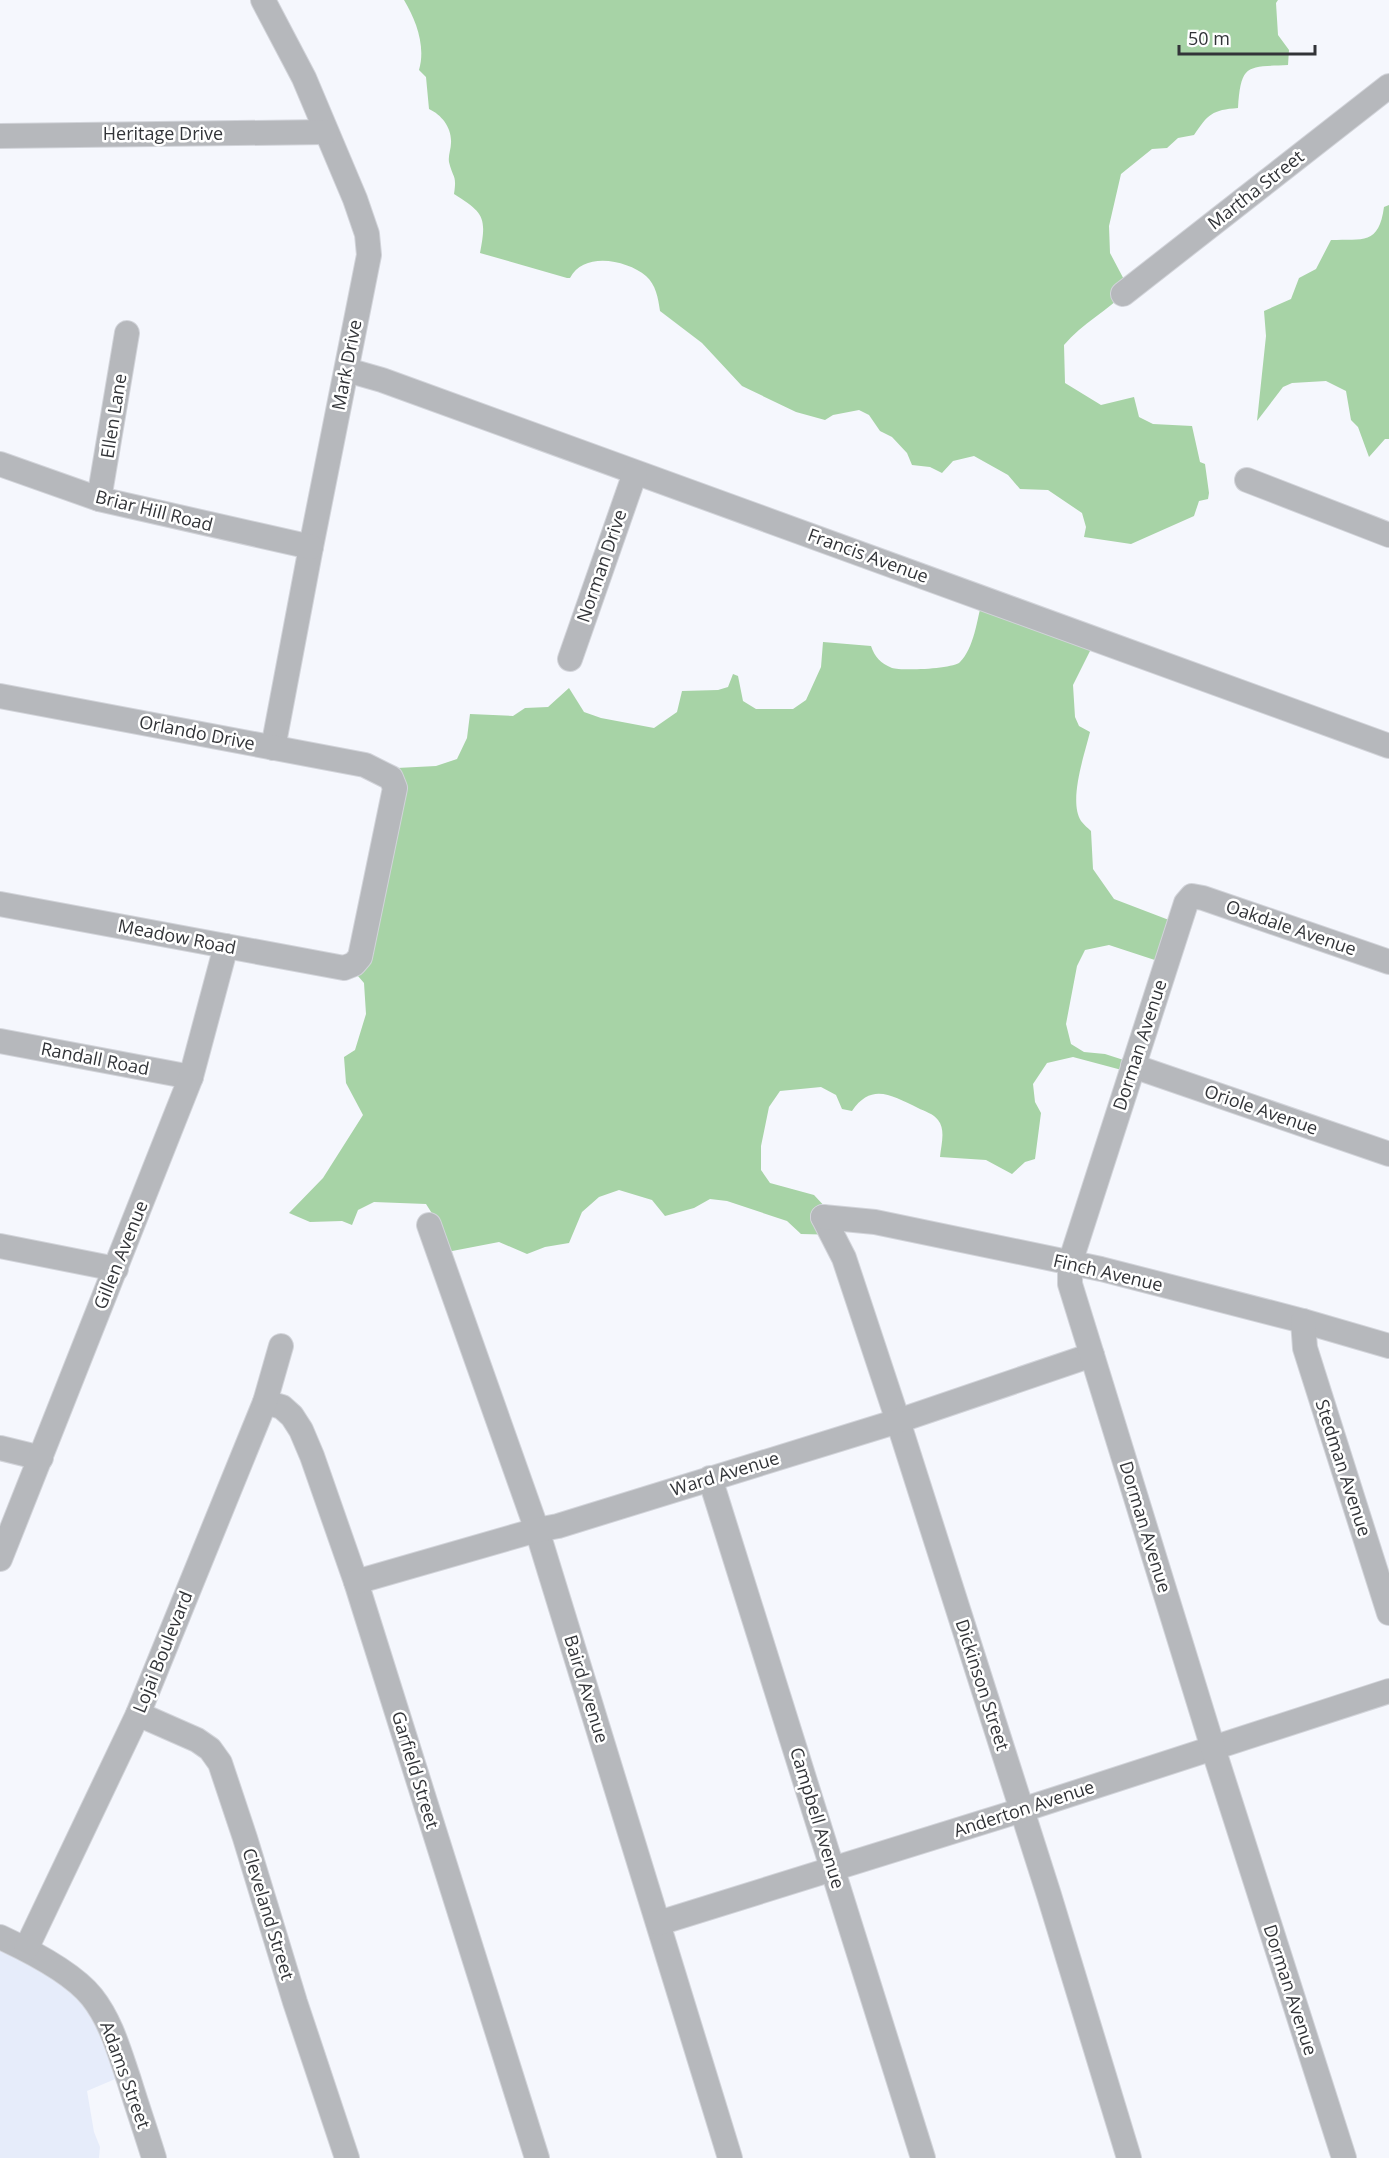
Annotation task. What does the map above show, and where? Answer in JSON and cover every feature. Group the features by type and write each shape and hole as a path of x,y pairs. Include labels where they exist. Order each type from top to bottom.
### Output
{"street":[{"name":"Mark Drive","path":"263,0 304,78 355,200 367,234 369,255 310,547 273,748"},
{"name":"Martha Street","path":"1124,294 1389,86"},
{"name":"Heritage Drive","path":"0,136 326,132"},
{"name":"Ellen Lane","path":"99,499 127,333"},
{"name":"Francis Avenue","path":"347,370 382,380 1389,746"},
{"name":"Briar Hill Road","path":"0,464 99,499 310,547"},
{"name":"Norman Drive","path":"570,659 635,473"},
{"path":"1247,480 1389,535"},
{"name":"Orlando Drive","path":"0,696 365,765 391,778 395,788 393,799 360,957 354,964"},
{"name":"Oakdale Avenue","path":"1192,896 1203,897 1389,962"},
{"name":"Dorman Avenue","path":"1192,896 1186,903 1070,1263 1070,1284 1213,1748 1344,2158"},
{"name":"Meadow Road","path":"0,904 344,968 354,964"},
{"name":"Gillen Avenue","path":"0,1559 191,1077 226,946"},
{"name":"Randall Road","path":"0,1041 191,1077"},
{"name":"Oriole Avenue","path":"1133,1066 1389,1154"},
{"name":"Finch Avenue","path":"823,1217 875,1222 1070,1263 1303,1321 1389,1346"},
{"name":"Dickinson Street","path":"823,1217 844,1258 898,1421 1130,2158"},
{"name":"Baird Avenue","path":"429,1225 537,1530 730,2158"},
{"path":"0,1246 116,1269"},
{"name":"Stedman Avenue","path":"1303,1321 1305,1348 1389,1613"},
{"name":"Lojai Boulevard","path":"26,1949 138,1714 265,1402 281,1346"},
{"name":"Ward Avenue","path":"356,1582 558,1526 898,1421 1092,1355"},
{"name":"Garfield Street","path":"265,1402 282,1407 301,1430 312,1456 356,1582 537,2158"},
{"path":"0,1448 41,1458"},
{"name":"Campbell Avenue","path":"710,1478 922,2158"},
{"name":"Anderton Avenue","path":"658,1923 833,1870 1389,1691"},
{"name":"Cleveland Street","path":"138,1714 197,1740 210,1749 220,1763 347,2158"},
{"name":"Adams Street","path":"0,1938 26,1949 70,1978 90,1995 100,2008 116,2039 154,2158"}],"shaded area":[{"path":"0,1944 90,1996 127,2074 87,2091 94,2132 100,2147 99,2158 0,2158"}],"green space":[{"path":"404,0 1278,0 1276,3 1278,35 1289,50 1288,65 1263,66 1249,70 1241,83 1238,108 1212,114 1194,135 1178,138 1167,148 1152,149 1121,174 1109,226 1110,253 1129,289 1064,345 1065,383 1101,405 1134,397 1139,417 1153,424 1192,426 1200,462 1205,464 1208,499 1199,501 1194,516 1131,544 1084,537 1086,527 1082,513 1048,490 1020,489 1008,475 974,456 953,461 942,473 930,467 912,465 907,453 892,437 880,431 869,415 859,410 833,415 825,420 796,412 742,386 702,343 660,311 652,283 638,270 617,262 595,261 585,264 570,278 567,278 480,253 483,231 481,217 472,206 454,194 455,180 449,160 450,132 442,118 429,109 426,77 419,70 421,52 419,34"},
{"path":"1389,205 1389,439 1385,439 1369,457 1358,427 1351,420 1346,391 1326,381 1292,383 1283,387 1257,421 1266,336 1264,311 1291,299 1299,278 1316,269 1331,240 1361,239 1373,234 1382,219 1384,207"},
{"path":"982,601 1094,643 1073,685 1075,717 1079,726 1090,732 1079,777 1076,802 1081,821 1091,831 1093,869 1114,899 1182,925 1167,964 1109,945 1085,950 1077,966 1066,1024 1071,1044 1084,1052 1105,1054 1136,1064 1133,1073 1073,1057 1047,1063 1033,1084 1035,1102 1041,1113 1035,1159 1025,1162 1012,1174 986,1160 940,1157 942,1133 938,1120 900,1099 875,1094 860,1102 852,1111 842,1109 836,1095 821,1087 780,1091 769,1107 761,1146 761,1170 770,1183 814,1195 841,1224 840,1235 801,1234 787,1221 727,1201 710,1199 694,1208 665,1216 652,1200 619,1190 599,1197 582,1212 569,1243 545,1247 527,1254 499,1242 447,1252 433,1215 426,1204 374,1202 358,1210 352,1225 342,1221 310,1222 289,1213 323,1178 363,1115 346,1083 344,1057 355,1050 366,1014 364,983 352,969 389,774 397,768 436,766 457,759 467,738 470,714 513,716 525,708 548,707 569,688 584,712 601,718 654,728 677,712 682,691 718,690 728,687 733,674 738,676 743,701 756,709 793,709 806,700 821,667 823,642 871,646 881,662 897,669 927,669 956,664 969,649"}]}
